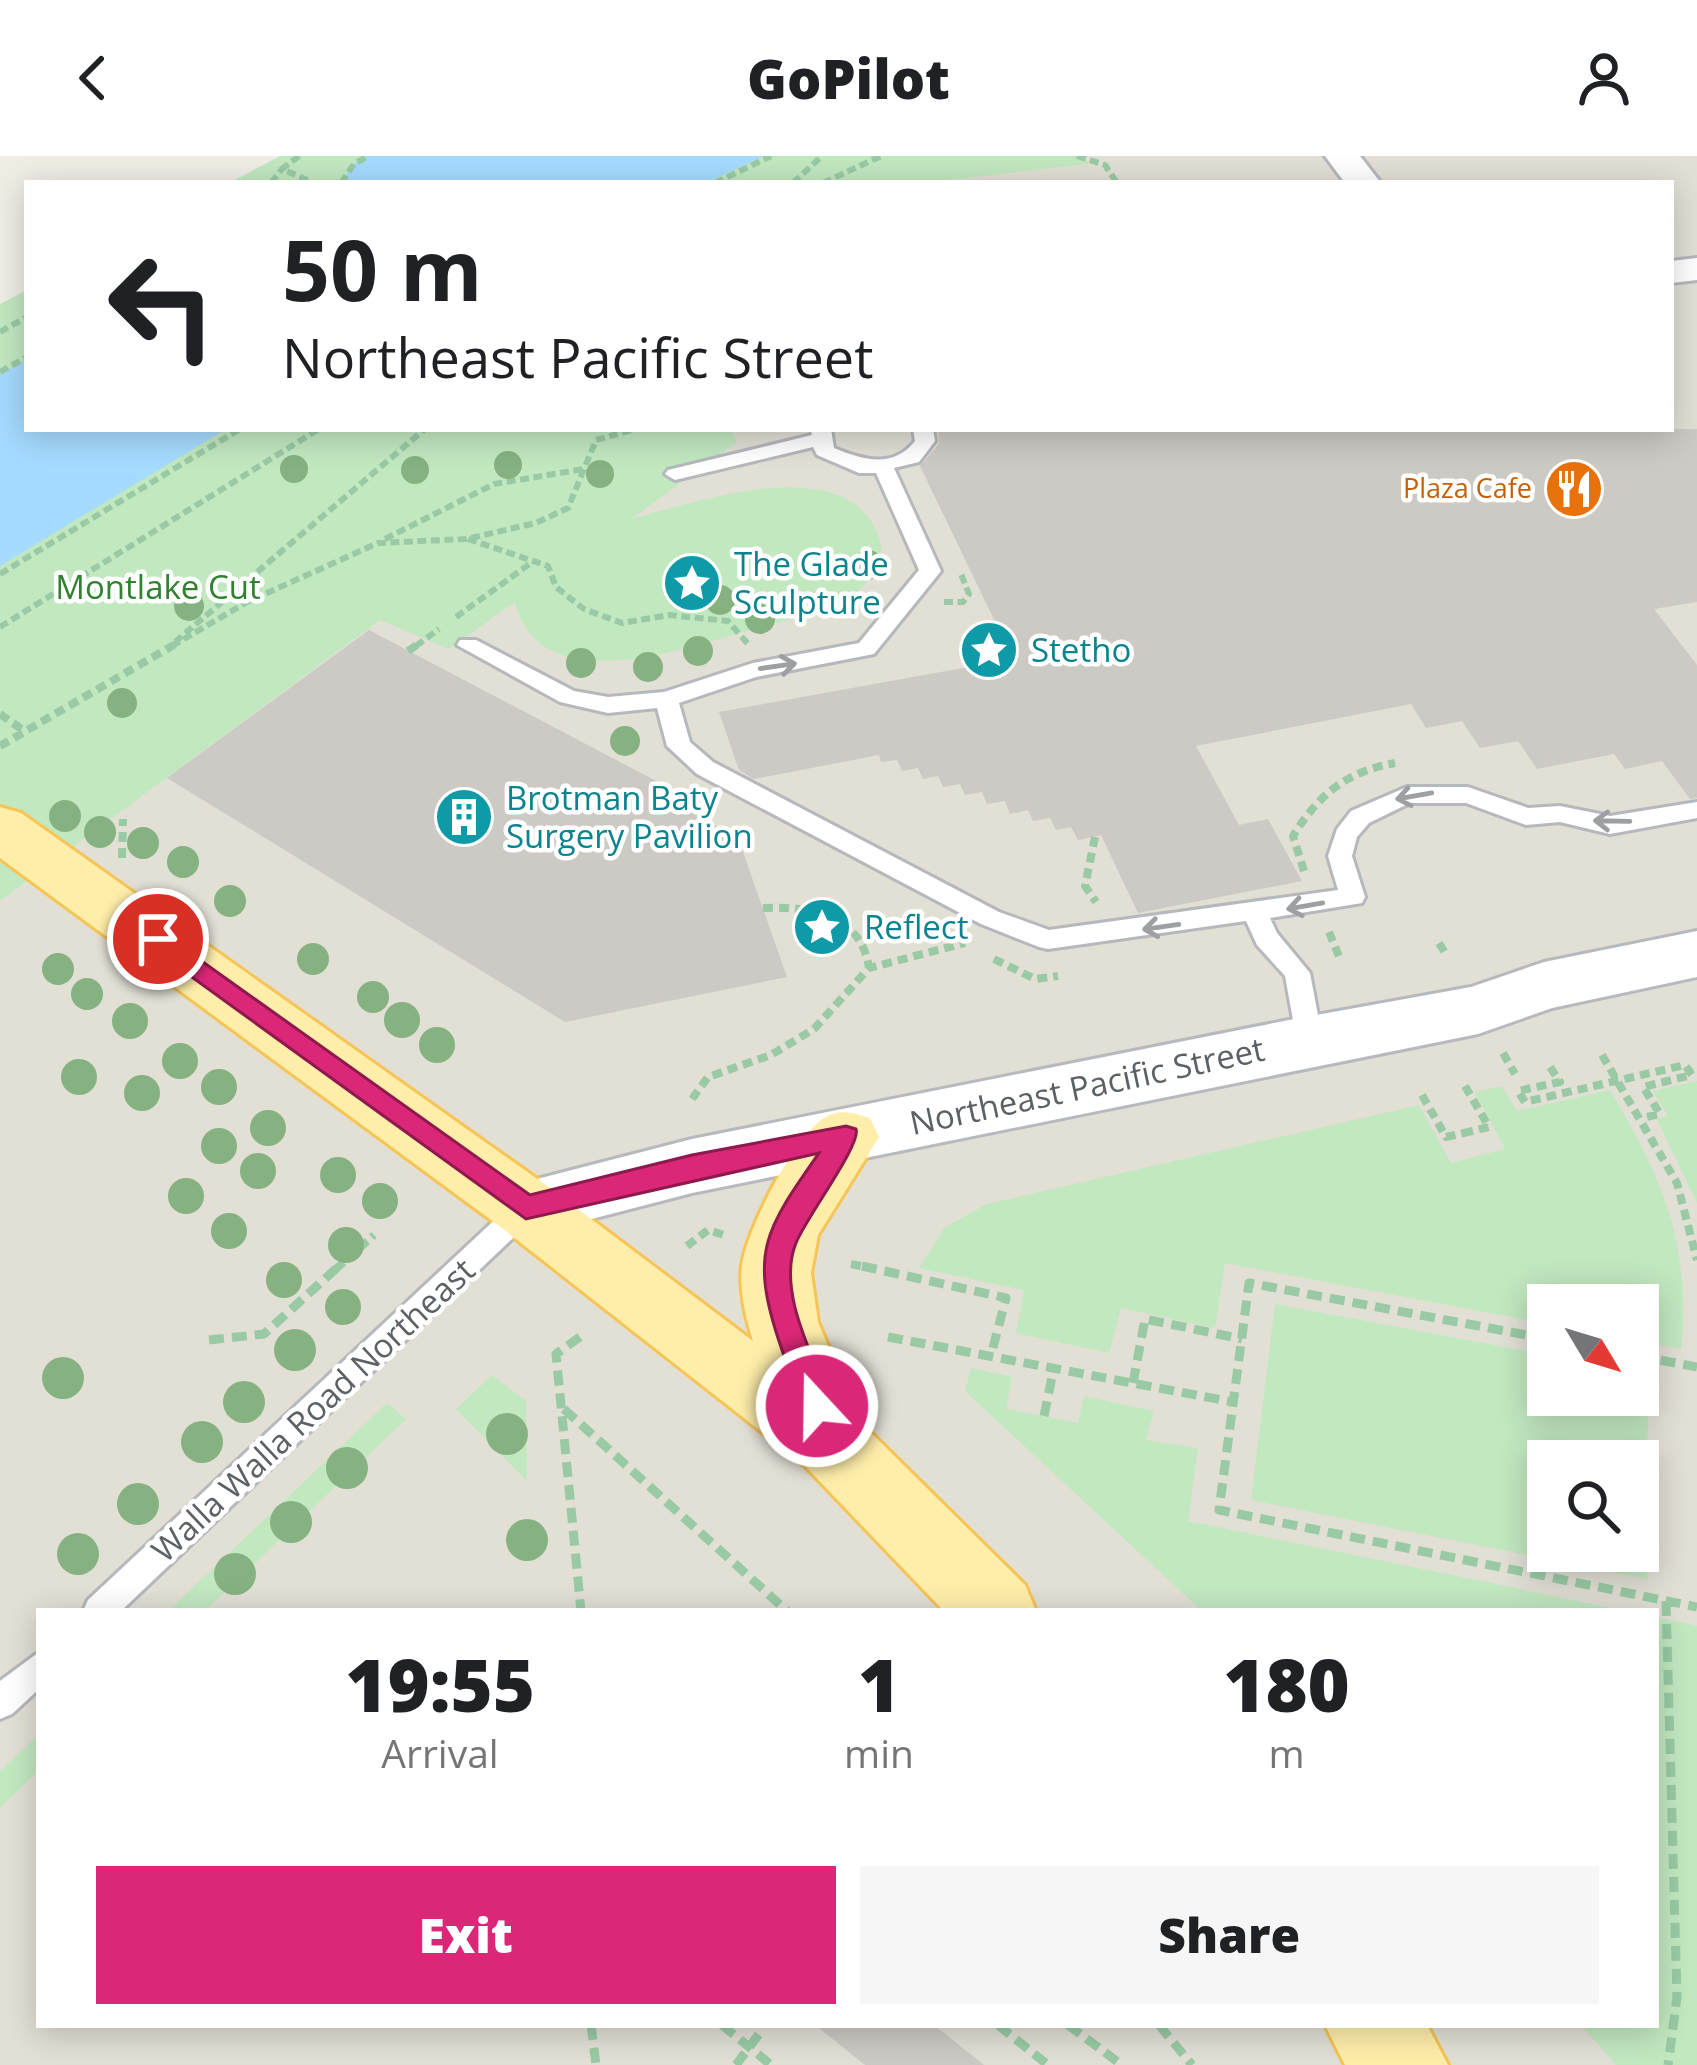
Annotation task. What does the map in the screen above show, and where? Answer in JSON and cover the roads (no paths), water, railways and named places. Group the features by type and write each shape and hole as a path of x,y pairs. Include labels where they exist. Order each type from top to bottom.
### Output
{"main road":[{"path":"0,828 526,1208 831,1442 994,1608"},
{"name":"Northeast Pacific Street","path":"526,1208 692,1166 1305,1040 1478,1010 1544,986 1697,954"},
{"path":"831,1442 776,1287 779,1249 800,1202 846,1137"},
{"path":"1371,2028 1402,2065"}],"street":[{"path":"1342,156 1361,180"}],"lane":[{"path":"675,474 746,445 820,434 834,460 884,468 921,450 923,432"},
{"path":"468,645 568,698 608,705 666,699 753,670 866,649 926,583 928,560 884,468"},
{"path":"666,699 679,746 705,768 990,919 1048,940 1353,898 1340,856 1346,835 1360,817 1407,795 1468,795 1526,817 1559,814 1610,825 1697,811"},
{"path":"1256,914 1266,938 1297,973 1305,1040"},
{"name":"Walla Walla Road Northeast","path":"102,1608 526,1208"},
{"path":"0,1703 36,1670"}],"water":[{"path":"367,156 764,156 712,180 342,180 353,164"},
{"name":"Montlake Cut","path":"24,361 24,432 221,432 0,566 0,374"}],"place":[{"name":"Plaza Cafe","path":"1574,489"},
{"name":"The Glade Sculpture","path":"692,583"},
{"name":"Stetho","path":"989,650"},
{"name":"Brotman Baty Surgery Pavilion","path":"464,817"},
{"name":"Reflect","path":"822,927"}]}
